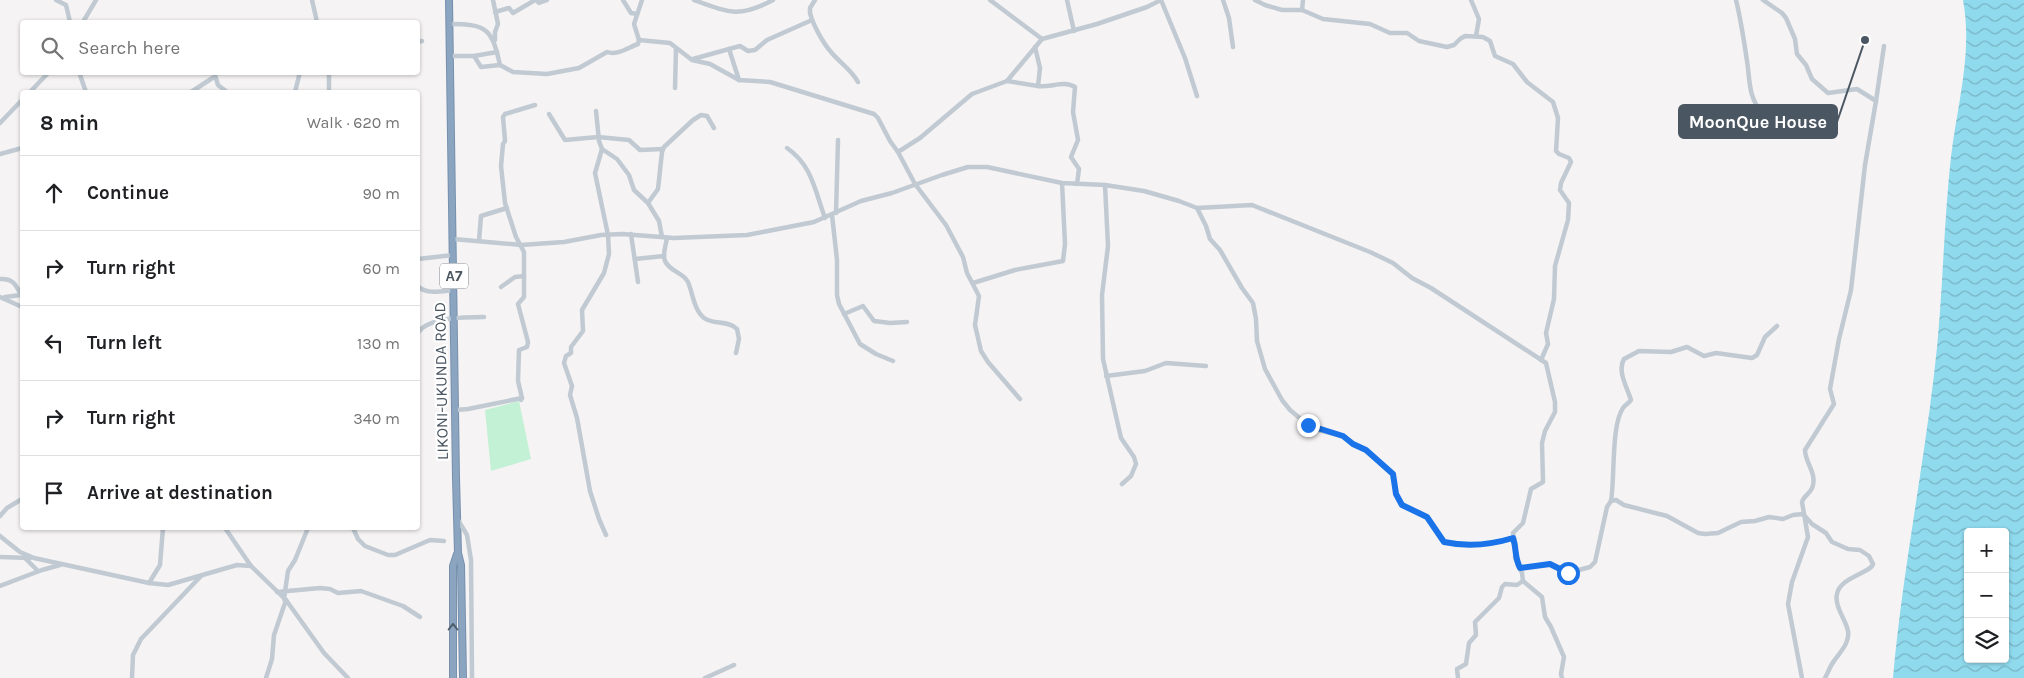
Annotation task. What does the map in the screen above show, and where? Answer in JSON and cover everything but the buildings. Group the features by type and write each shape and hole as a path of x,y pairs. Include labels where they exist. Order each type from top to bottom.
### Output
{"highway":[{"name":"LIKONI-UKUNDA ROAD","path":"449,0 458,553 461,565 463,677"},
{"name":"LIKONI-UKUNDA ROAD","path":"453,677 453,566 458,553"}],"street":[{"path":"56,0 66,5 70,20"},
{"path":"84,20 96,0"},
{"path":"312,0 317,20"},
{"path":"493,0 498,24 495,32 495,44"},
{"path":"495,12 509,8 513,13 535,0 539,3 547,0"},
{"path":"622,0 631,13 636,14"},
{"path":"474,56 481,67 500,65 513,72 547,74 573,70 588,64 608,52 612,54 638,44 639,40 634,24 642,0"},
{"path":"694,0 735,13 751,10 773,0"},
{"path":"814,0 810,10 812,20 832,54 851,71 858,82"},
{"path":"990,0 1042,40"},
{"path":"1067,0 1074,31"},
{"path":"1145,0 1147,7"},
{"path":"898,152 925,134 972,94 1007,80 1042,40 1147,7 1161,0 1186,58 1197,96"},
{"path":"1223,0 1229,18 1233,47"},
{"path":"1255,0 1282,10 1302,10 1323,19 1370,24 1390,33 1407,33 1419,42 1447,48 1462,38 1476,36 1488,39 1492,44 1495,56 1513,64 1527,82 1554,102 1558,118 1556,151 1558,154 1569,158 1571,162 1561,183 1561,193 1569,202 1568,220 1554,266 1554,299 1546,333 1548,344 1541,360"},
{"path":"1302,0 1302,10"},
{"path":"1471,0 1479,19 1476,36"},
{"path":"1736,0 1748,67 1748,83 1754,101 1762,112"},
{"path":"1763,0 1786,18 1794,39 1795,51 1816,83 1828,93 1859,90 1876,101"},
{"path":"692,60 740,46 748,51 755,50 767,40 812,20"},
{"path":"450,24 477,25 491,35 500,65"},
{"path":"639,40 670,43 692,60 710,64 739,80 770,82 874,114 898,152 915,184 946,225 963,257 967,273 978,296 975,325 981,351 988,362 1020,399"},
{"path":"1802,678 1788,604 1792,582 1807,542 1808,532 1803,514 1804,497 1812,489 1814,482 1805,450 1834,404 1830,389 1839,339 1850,297 1865,165 1884,46"},
{"path":"1035,47 1040,68 1038,86"},
{"path":"675,88 676,49"},
{"path":"729,49 739,80"},
{"path":"451,56 474,56 497,52"},
{"path":"32,90 45,75"},
{"path":"80,75 85,90"},
{"path":"194,90 214,75 218,85 224,90"},
{"path":"296,90 299,75"},
{"path":"329,75 330,90"},
{"path":"1007,80 1044,87 1069,84 1075,87 1073,112 1078,140 1077,147 1071,158 1079,169 1077,184"},
{"path":"0,123 20,102"},
{"path":"456,410 522,398 518,381 519,350 527,347 528,342 518,304 524,297 524,252 516,237 507,208 501,169 503,144 505,141 503,117 505,114 535,105"},
{"path":"596,111 598,137 602,148 618,161 629,175 634,190 648,203 658,219 664,237 664,256 670,268 688,281 697,307 703,317 732,325 738,329 739,339 736,353"},
{"path":"549,114 565,140 598,137 629,140 640,150 663,149"},
{"path":"648,203 658,189 663,149 693,120 701,115 707,116 714,128"},
{"path":"838,140 834,214 837,295 844,314 860,344 893,361"},
{"path":"0,154 20,148"},
{"path":"602,148 595,173 608,235 608,254 605,269 595,291 582,310 583,331 570,347 571,353 566,356 564,363 572,386 570,394 577,418 590,491 598,519 606,535"},
{"path":"787,148 800,158 807,168 825,218"},
{"path":"453,239 521,245 564,242 608,235 632,234 664,237 747,235 791,227 825,218 861,201 892,194 915,184 960,169 976,166 997,168 1062,183 1105,185 1151,192 1197,208 1232,207 1252,204 1370,252 1393,264 1541,360 1548,369 1554,392 1555,412 1545,431 1542,444 1543,482 1531,489 1523,522 1513,533 1513,538 1516,546 1514,558 1520,568 1523,580 1542,597 1545,617 1564,657 1562,678"},
{"path":"972,283 1015,270 1064,261 1062,183"},
{"path":"1105,185 1108,246 1102,303 1102,350 1106,376 1122,438 1134,457 1136,464 1131,476 1122,484"},
{"path":"479,241 481,216 507,208"},
{"path":"1197,208 1210,239 1220,250 1253,303 1257,341 1267,375 1290,410 1308,425 1343,436 1353,444 1366,450 1393,474 1396,494 1402,505 1427,517 1444,542 1467,546 1487,546 1513,538"},
{"path":"632,234 638,282"},
{"path":"420,259 454,255"},
{"path":"636,258 664,256"},
{"path":"501,287 515,277 524,276"},
{"path":"0,279 9,279 17,285 20,292"},
{"path":"420,289 429,292 454,290"},
{"path":"1,297 20,296"},
{"path":"1,297 20,306"},
{"path":"844,314 863,306 874,321 890,323 907,322"},
{"path":"420,330 429,324 455,317 484,317"},
{"path":"1520,568 1550,564 1568,573 1590,567 1595,562 1607,507 1611,501 1614,440 1622,410 1631,400 1622,375 1621,367 1624,359 1638,351 1671,352 1687,347 1704,356 1716,353 1752,358 1757,355 1764,337 1777,326"},
{"path":"1106,376 1145,371 1166,363 1206,366"},
{"path":"0,516 7,508 20,500"},
{"path":"1611,501 1616,500 1624,505 1667,516 1698,533 1706,534 1718,533 1741,522 1769,517 1784,519 1793,515 1803,514"},
{"path":"1803,514 1812,524 1826,533 1832,542 1848,549 1860,550 1869,556 1873,564 1873,567 1868,571 1855,575 1838,591 1836,597 1848,634 1843,650 1834,660 1824,678"},
{"path":"458,520 467,535 472,560 472,678"},
{"path":"149,583 160,565 163,530"},
{"path":"226,530 251,566 285,600 324,653 347,678"},
{"path":"266,678 272,659 274,635 285,600 288,571 295,560 307,530"},
{"path":"354,530 358,540 366,546 388,555 395,555 430,540 444,540"},
{"path":"0,536 20,552 38,571"},
{"path":"20,552 34,558 62,565 84,568 149,583 168,585 237,565 251,566"},
{"path":"237,565 240,552"},
{"path":"0,557 34,558"},
{"path":"49,568 52,562"},
{"path":"0,586 38,571 62,565"},
{"path":"132,678 132,655 141,639 202,575"},
{"path":"1458,678 1457,669 1466,664 1469,643 1476,635 1475,622 1499,598 1502,587 1505,584 1517,585 1523,580"},
{"path":"277,592 320,588 330,589 338,593 361,591 403,606 420,617"},
{"path":"705,678 734,664"}],"green space":[{"path":"519,401 531,459 491,471 485,410"}],"water":[{"path":"1963,0 2024,0 2024,678 1893,678 1934,375 1951,157 1963,79 1966,40"}],"place":[{"name":"MoonQue House","path":"1865,40"}],"route":[{"path":"1308,425 1318,430 1343,436 1353,444 1366,450 1393,474 1396,494 1402,505 1427,517 1444,542 1467,546 1475,544 1487,546 1513,538 1516,546 1514,558 1520,568 1550,564 1568,573"}]}
